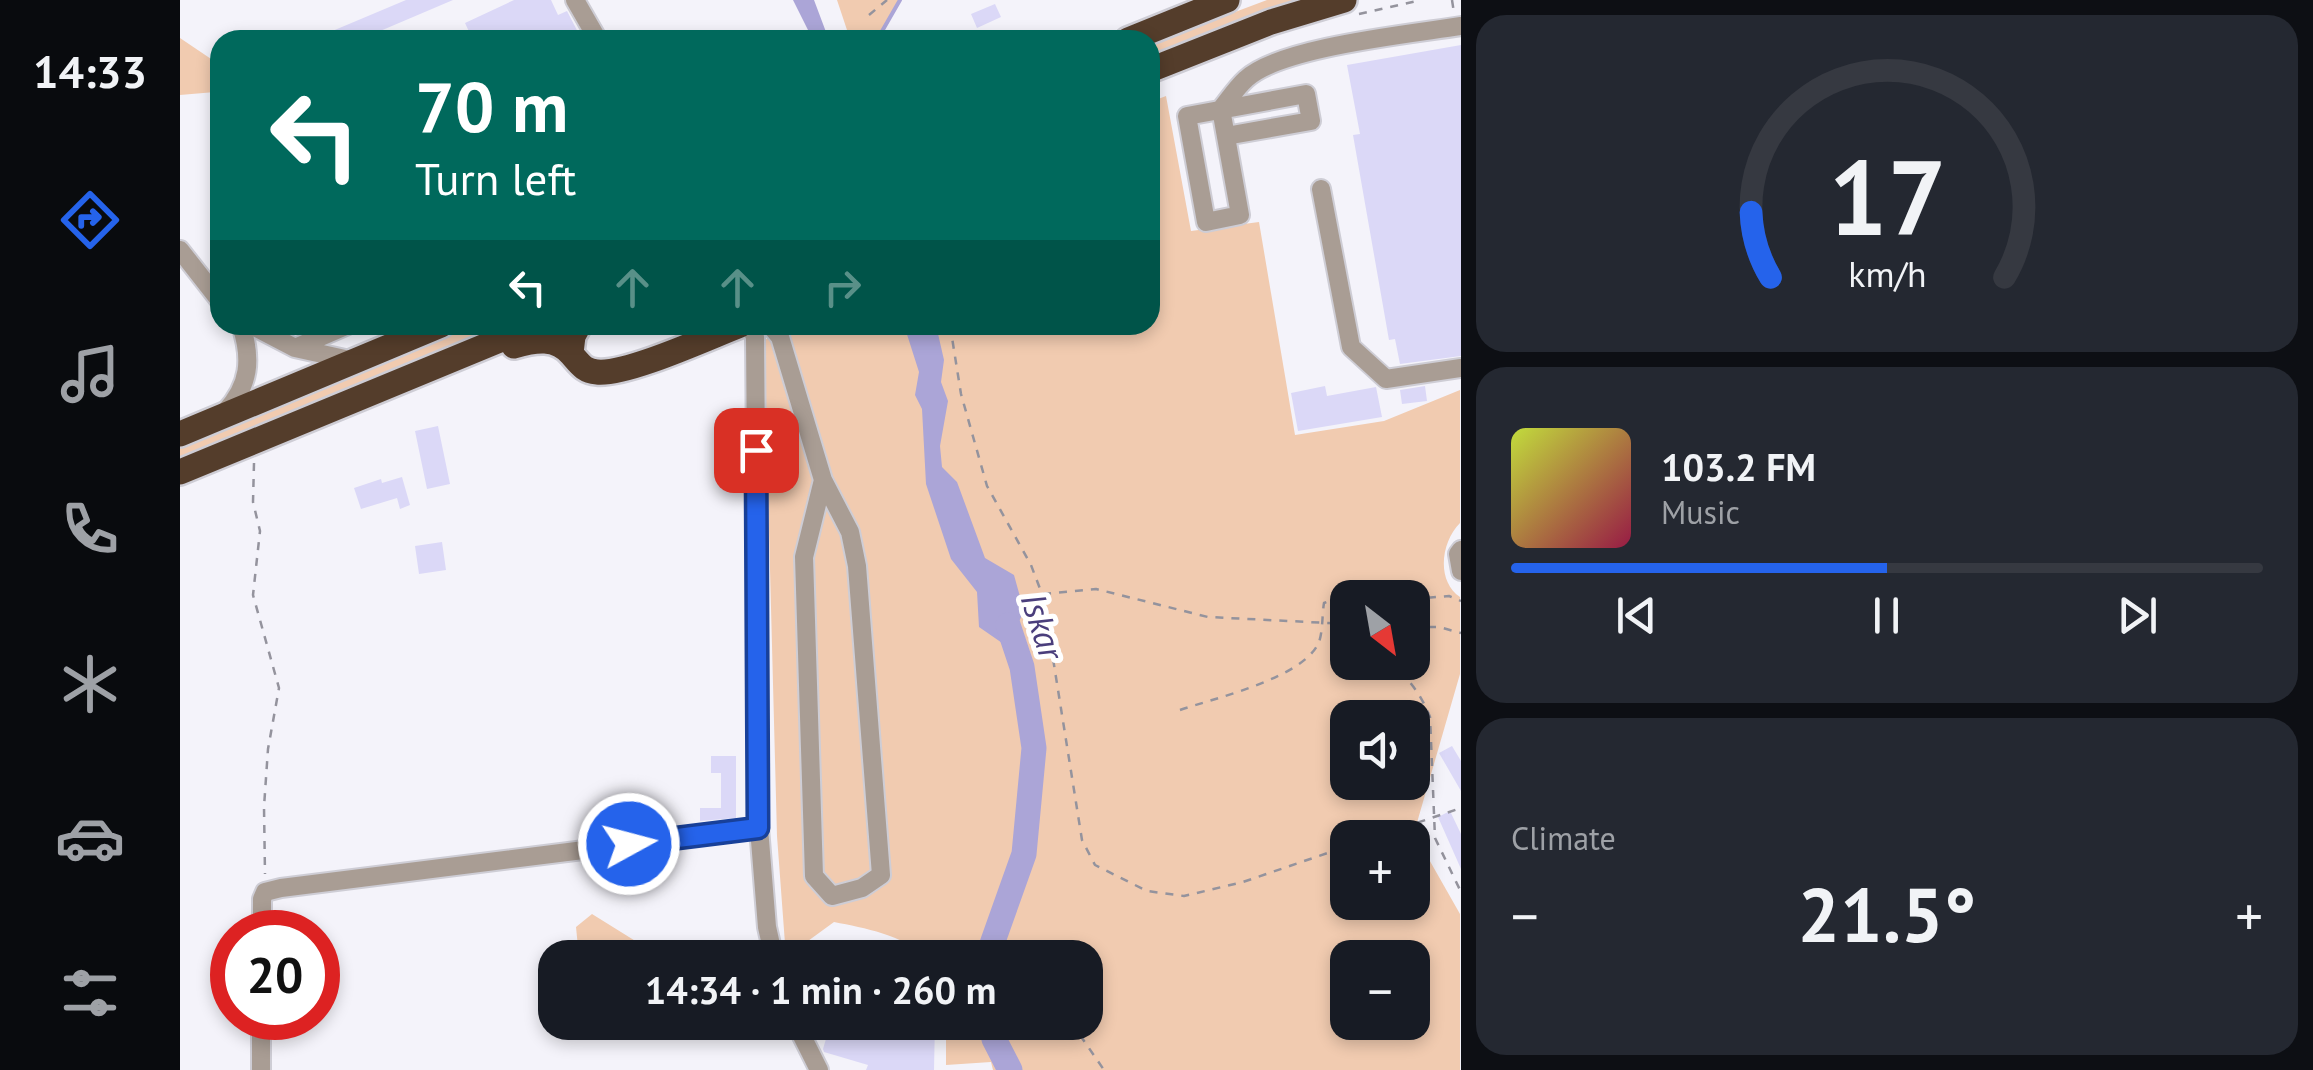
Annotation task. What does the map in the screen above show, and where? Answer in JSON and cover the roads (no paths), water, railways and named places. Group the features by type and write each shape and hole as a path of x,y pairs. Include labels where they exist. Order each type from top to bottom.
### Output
{"highway":[{"path":"1152,30 1226,0"},
{"path":"1160,66 1271,22 1344,0"},
{"path":"180,434 417,335"},
{"path":"180,472 512,335"},
{"path":"572,354 574,335"},
{"path":"441,364 536,340 552,341 590,371 610,372 714,335"}],"street":[{"path":"575,0 592,30"},
{"path":"1221,109 1247,78 1268,65 1300,54 1460,26"},
{"path":"1221,109 1240,215 1206,222 1187,116 1221,109 1306,94 1310,121 1226,136"},
{"path":"1321,188 1352,347 1386,379 1460,368"},
{"path":"180,250 210,288"},
{"path":"221,417 244,388 247,367 244,335"},
{"path":"295,348 325,335"},
{"path":"754,335 758,828 770,940"},
{"path":"778,335 823,480 850,532 857,566 881,875 862,888 832,896 814,876 804,557 823,480"},
{"path":"246,356 253,346 271,336 295,348 354,361"},
{"path":"1460,550 1460,571"},
{"path":"262,910 265,892 281,888 758,828"},
{"path":"261,1070 262,1040"},
{"path":"804,1040 818,1070"}],"waterway":[{"path":"883,30 900,0"},
{"name":"Iskar","path":"993,940 1024,854 1034,748 1022,667 1008,625"},
{"name":"Iskar","path":"995,1040 1010,1070"}]}
